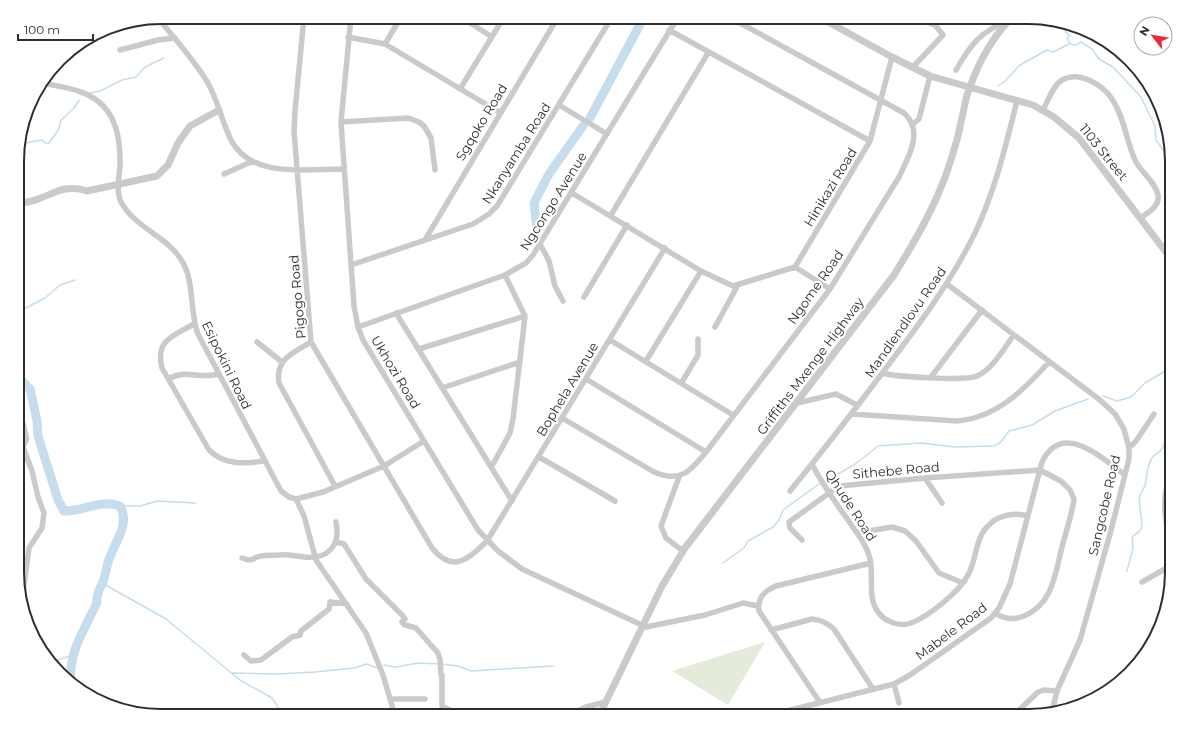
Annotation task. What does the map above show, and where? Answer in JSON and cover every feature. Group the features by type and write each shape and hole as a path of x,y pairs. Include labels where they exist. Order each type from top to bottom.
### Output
{"street":[{"path":"163,24 208,84 232,141 243,155 268,167 343,169"},
{"name":"Pigogo Road","path":"303,24 295,111 311,342 432,548 443,559 452,562 464,561 488,541"},
{"name":"Ukhozi Road","path":"350,24 341,122 343,169 354,306 358,327 363,340 472,522 488,541 522,569 642,626"},
{"path":"385,44 397,24"},
{"path":"472,24 492,37"},
{"path":"460,90 500,24"},
{"name":"Sgqoko Road","path":"425,240 499,112 554,24"},
{"name":"Nkanyamba Road","path":"351,265 474,224 489,214 497,206 608,24"},
{"name":"Ngcongo Avenue","path":"358,327 505,275 526,263 540,244 572,193 673,24"},
{"path":"742,24 904,113 913,124 919,119 930,76"},
{"name":"1103 Street","path":"832,24 912,68 930,76 1017,100 1043,110 1068,127 1079,138 1165,251"},
{"path":"912,68 943,35 932,24"},
{"path":"956,70 967,52 985,31 1000,24"},
{"name":"Griffiths Mxenge Highway","path":"602,709 662,586 683,551 894,275 913,246 926,221 948,170 961,125 969,88 990,45 1007,24"},
{"path":"669,30 870,142"},
{"path":"120,50 158,40 175,38"},
{"path":"348,38 385,44 499,112"},
{"path":"611,216 708,53"},
{"name":"Hinikazi Road","path":"795,267 870,142 892,57"},
{"path":"1043,110 1056,86 1062,80 1071,77 1087,79 1098,84 1109,95 1117,108 1137,163 1156,189 1158,195 1155,207 1140,218"},
{"name":"Esipokini Road","path":"48,84 79,91 92,97 109,113 116,124 119,140 120,200 135,220 176,252 186,269 194,324 218,374 263,461 281,491 289,497 296,499"},
{"name":"Mandlendlovu Road","path":"790,490 858,405 947,284 975,233 989,200 1001,164 1017,100"},
{"path":"559,105 607,134"},
{"path":"24,203 41,199 62,188 76,187 87,191 150,178 160,173 168,165 178,143 190,126 219,110"},
{"path":"341,122 408,118 419,122 424,126 431,138 435,170"},
{"name":"Ngome Road","path":"679,477 688,472 706,452 830,288 900,177 915,136 913,124"},
{"path":"224,174 253,161"},
{"path":"572,193 701,271 724,283 738,285 795,267 830,288"},
{"path":"584,297 627,225"},
{"path":"540,244 549,261 555,286 563,300"},
{"name":"Bophela Avenue","path":"488,541 665,248"},
{"path":"646,361 701,271"},
{"path":"492,466 510,433 513,419 524,316 505,275"},
{"name":"Sangcobe Road","path":"947,284 1100,400 1115,414 1124,429 1128,448 1125,475 1080,640 1057,691 1053,706"},
{"path":"715,327 738,285"},
{"path":"931,376 982,310"},
{"path":"396,314 492,466 512,502"},
{"path":"419,349 524,316"},
{"path":"194,324 170,337 162,346 160,359 162,368 208,450 213,455 223,460 233,462 263,461"},
{"path":"882,373 961,379 978,376 993,363 1014,335"},
{"path":"682,382 698,355 698,339"},
{"path":"610,340 682,382 733,415"},
{"path":"257,342 282,362"},
{"path":"311,342 282,362 277,374 278,384 335,486"},
{"path":"442,388 520,362"},
{"path":"851,414 957,421 970,420 994,410 1015,397 1024,390 1049,362"},
{"path":"168,379 181,373 188,373 196,376 218,374"},
{"path":"586,379 706,452"},
{"path":"797,402 836,394 858,405"},
{"path":"1128,448 1136,441 1154,414"},
{"path":"562,418 654,472 664,476 679,477 661,526 666,538 683,551"},
{"path":"24,426 26,433 26,439 24,443"},
{"path":"393,709 366,633 347,604 328,580 314,557 304,516 296,499 319,494 384,466 424,441"},
{"name":"Mabele Road","path":"791,709 819,701 894,684 910,675 985,622 995,613 1010,584 1040,470 1045,457 1054,447 1071,442 1084,446 1125,475"},
{"path":"539,457 615,501"},
{"path":"24,460 44,513 42,528 29,548 25,582"},
{"name":"Qhude Road","path":"812,464 867,549 871,563 874,604 884,618 899,624 916,620 952,595 963,583 971,569 979,541 988,525 996,519 1006,516 1028,516"},
{"path":"995,613 1001,617 1012,618 1032,612 1043,604 1052,584 1074,499 1070,490 1061,481 1040,470"},
{"name":"Sithebe Road","path":"802,540 790,528 789,522 829,492 844,485 1040,470"},
{"path":"925,478 942,503"},
{"path":"242,558 253,560 257,557 279,554 314,557 324,554 333,548 336,542 338,532 336,522"},
{"path":"857,533 892,527 906,530 939,573 963,583"},
{"path":"336,542 344,544 366,579 403,616 405,619 402,622 405,625 416,628 438,653 442,675 442,706 448,709"},
{"path":"819,701 759,611 758,606 760,599 763,594 776,586 871,563"},
{"path":"1142,582 1165,569"},
{"path":"244,655 251,661 260,660 292,637 300,635 301,631 329,609 330,602 347,604"},
{"path":"642,626 649,627 709,614 743,603 758,606"},
{"path":"772,630 812,619 828,624 834,629 873,689"},
{"path":"894,684 899,703"},
{"path":"1020,709 1038,692 1044,690 1057,691"},
{"path":"390,700 425,699"},
{"path":"582,709 606,702"}],"green space":[{"path":"765,642 728,705 672,671"}],"waterway":[{"path":"590,118 640,24"},
{"path":"1063,29 1070,36 1067,38 1070,44 1076,45 1081,42 1092,49 1099,59 1113,67 1141,97 1155,126 1156,140 1165,152"},
{"path":"998,86 1005,81 1020,65 1047,50 1053,52 1069,44"},
{"path":"90,93 100,91 122,80 136,77 145,67 164,58"},
{"path":"25,143 42,140 45,143 49,143 59,129 61,120 74,108 79,100"},
{"path":"537,230 534,203 549,174 583,126"},
{"path":"24,309 45,298 60,285 75,280"},
{"path":"1103,396 1117,401 1131,397 1145,383 1165,371"},
{"path":"24,383 30,389 37,421 38,436 58,500 64,511 112,504 120,506 124,519 121,532 109,560 97,595 97,602 75,650 72,660 71,675"},
{"path":"827,480 854,465 878,446 921,443 955,447 994,446 1001,442 1009,431 1032,425 1055,411 1088,399"},
{"path":"1127,571 1133,548 1132,537 1140,531 1142,526 1139,500 1145,485 1149,464 1153,457 1161,450 1165,443"},
{"path":"723,563 744,548 748,541 773,527 779,520 783,510 819,484"},
{"path":"120,506 140,506 157,501 195,503"},
{"path":"102,583 166,619 240,680 272,698 279,709"},
{"path":"57,660 73,655"},
{"path":"384,665 395,667 419,663 439,664"},
{"path":"232,673 277,674 315,672 354,668 367,664 377,668"},
{"path":"442,664 458,666 471,671 553,666"}]}
